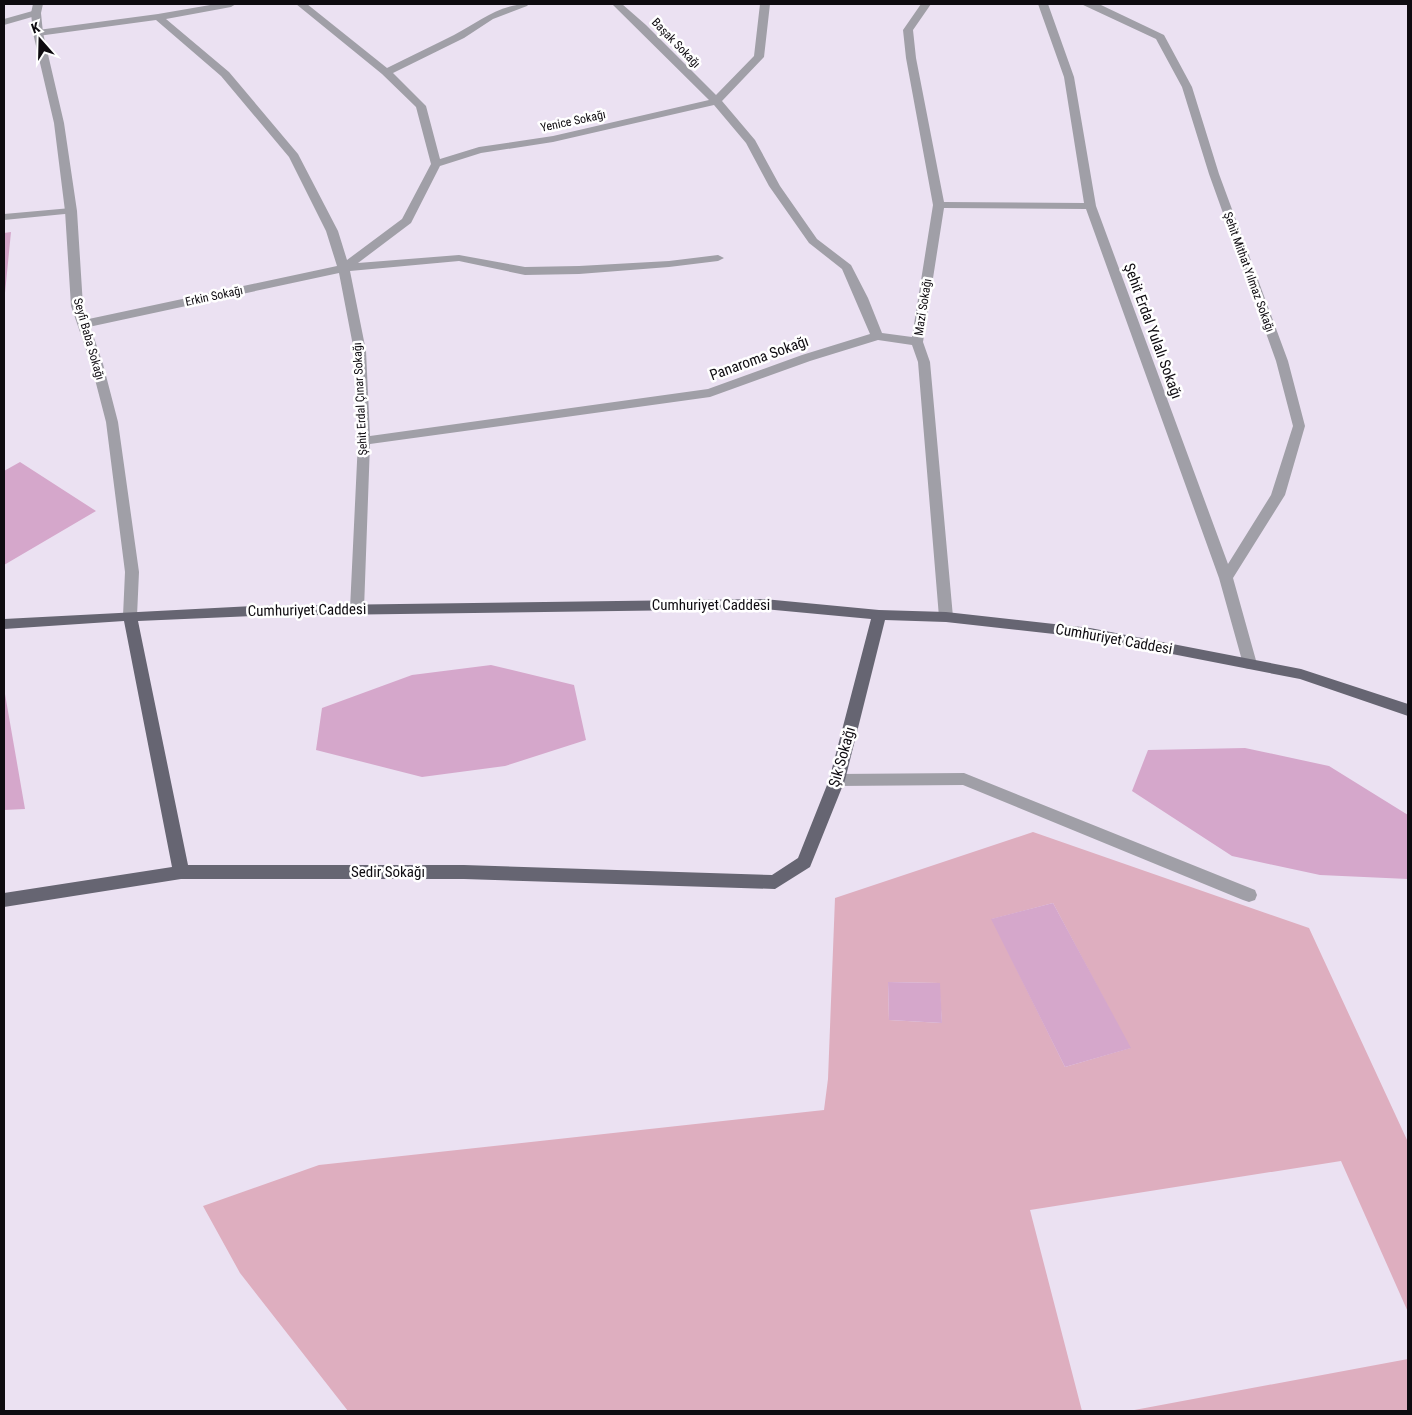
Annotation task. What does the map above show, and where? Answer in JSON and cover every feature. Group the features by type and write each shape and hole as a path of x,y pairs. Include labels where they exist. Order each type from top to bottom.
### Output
{"main road":[{"name":"Cumhuriyet Caddesi","path":"4,624 130,616 357,609 764,604 879,615 946,617 1090,633 1301,674 1408,710"},
{"name":"Şık Sokağı","path":"775,882 804,862 837,780 879,615"},
{"path":"130,616 181,872"},
{"name":"Sedir Sokağı","path":"4,900 181,872 464,872 775,882"}],"street":[{"path":"38,33 158,17 231,4"},
{"path":"301,4 386,72 421,106 436,164 407,221 344,268"},
{"path":"386,72 460,36 490,17 524,4"},
{"name":"Başak Sokağı","path":"617,4 644,28 716,101"},
{"path":"766,4 759,57 716,101 751,142 775,186 813,241 847,267 862,298 876,336 917,342"},
{"name":"Mazi Sokağı","path":"926,4 920,9 908,30 911,58 939,205 917,342 924,362 946,617"},
{"name":"Şehit Erdal Yulalı Sokağı","path":"1043,4 1069,77 1090,206 1226,578 1250,664"},
{"name":"Şehit Mithat Yılmaz Sokağı","path":"1086,4 1098,7 1160,37 1187,87 1214,174 1282,361 1299,426 1278,495 1226,578"},
{"path":"4,22 37,8"},
{"name":"Seyfi Baba Sokağı","path":"37,8 38,33 59,123 71,211 75,296 112,422 132,572 130,616"},
{"name":"Şehit Erdal Çınar Sokağı","path":"158,17 225,74 294,156 332,232 344,268 360,351 364,441 357,609"},
{"name":"Yenice Sokağı","path":"436,164 479,150 553,139 716,101"},
{"path":"939,205 1090,206"},
{"path":"4,216 71,211"},
{"name":"Erkin Sokağı","path":"84,324 344,268 459,258 525,271 579,270 669,264 718,258"},
{"name":"Panaroma Sokağı","path":"364,441 710,393 806,358 876,336"},
{"path":"837,780 964,779 1250,895"}],"shaded area":[{"path":"1033,832 1309,928 1408,1142 1408,1312 1341,1161 1030,1210 1082,1411 348,1411 240,1273 203,1206 319,1165 824,1110 828,1079 835,898","holes":["1053,903 1130,1048 1065,1067 992,919","888,982 939,983 942,1023 889,1020"]},
{"path":"1408,1359 1408,1411 1129,1411"}],"building":[{"path":"11,232 5,293 4,293 4,233"},
{"path":"20,462 96,511 4,565 4,471"},
{"path":"491,665 574,685 586,740 505,766 422,777 316,750 322,708 412,675"},
{"path":"5,694 25,809 4,810"},
{"path":"1245,748 1329,766 1408,815 1408,879 1320,875 1232,856 1132,791 1148,750"},
{"path":"1053,903 1131,1048 1065,1067 991,919"},
{"path":"888,982 940,983 942,1023 889,1020"}]}
